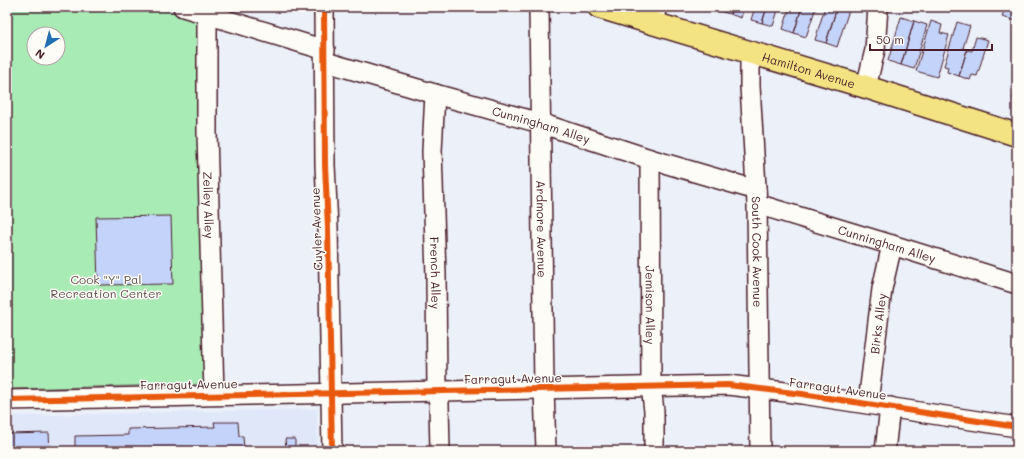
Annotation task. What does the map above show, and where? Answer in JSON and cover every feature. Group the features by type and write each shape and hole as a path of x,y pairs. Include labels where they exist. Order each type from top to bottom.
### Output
{"main road":[{"name":"Hamilton Avenue","path":"599,7 654,15 750,53 866,87 1017,135"}],"street":[{"name":"Cunningham Alley","path":"183,7 207,14 435,94 540,123 650,159 892,244 1017,284"},
{"name":"Cuyler Avenue","path":"324,7 326,56 325,165 328,228 332,451"},
{"name":"Ardmore Avenue","path":"539,7 546,451"},
{"path":"866,87 872,68 875,50 878,7"},
{"name":"Zelley Alley","path":"207,14 206,94 214,395"},
{"name":"South Cook Avenue","path":"750,53 750,86 756,197 760,451"},
{"name":"French Alley","path":"435,94 432,151 437,391 439,404 440,451"},
{"name":"Jemison Alley","path":"650,159 651,386 654,411 654,451"},
{"name":"Birks Alley","path":"868,403 882,289 892,244"},
{"name":"Farragut Avenue","path":"7,400 728,385 868,403 1017,427"},
{"path":"885,451 890,407"}],"shaded area":[{"path":"317,409 318,451 7,451 7,416"}],"green space":[{"name":"Cook \"Y\" Pal Recreation Center","path":"7,7 156,7 198,20 208,384 7,389"}],"building":[{"path":"720,7 733,7 730,14 719,11"},
{"path":"733,7 744,7 741,18 730,14"},
{"path":"755,7 767,7 762,23 751,20"},
{"path":"767,7 779,7 773,26 762,23"},
{"path":"790,7 802,7 794,33 783,29"},
{"path":"802,7 816,7 806,37 794,33"},
{"path":"825,7 837,7 826,43 815,40"},
{"path":"837,7 850,7 837,47 826,43"},
{"path":"1005,7 1017,7 1017,21 1002,17"},
{"path":"901,17 914,21 901,65 888,61"},
{"path":"914,21 927,25 914,69 901,65"},
{"path":"931,21 942,25 940,33 949,35 937,77 916,71"},
{"path":"957,22 970,26 963,48 967,50 959,76 947,72 948,67 944,66"},
{"path":"976,37 988,40 977,76 972,75 970,80 959,76 967,50 972,51"},
{"path":"1017,86 1017,100 1013,99"},
{"path":"171,216 173,284 98,285 96,217"},
{"path":"214,422 238,422 239,436 243,436 244,449 286,448 285,439 295,439 295,451 75,451 75,436 128,435 128,429 215,427"},
{"path":"49,433 50,451 7,451 7,434"}],"cycle path":[{"path":"324,7 325,165 328,228 332,451"},
{"path":"7,400 728,385 802,394 1017,427"}]}
